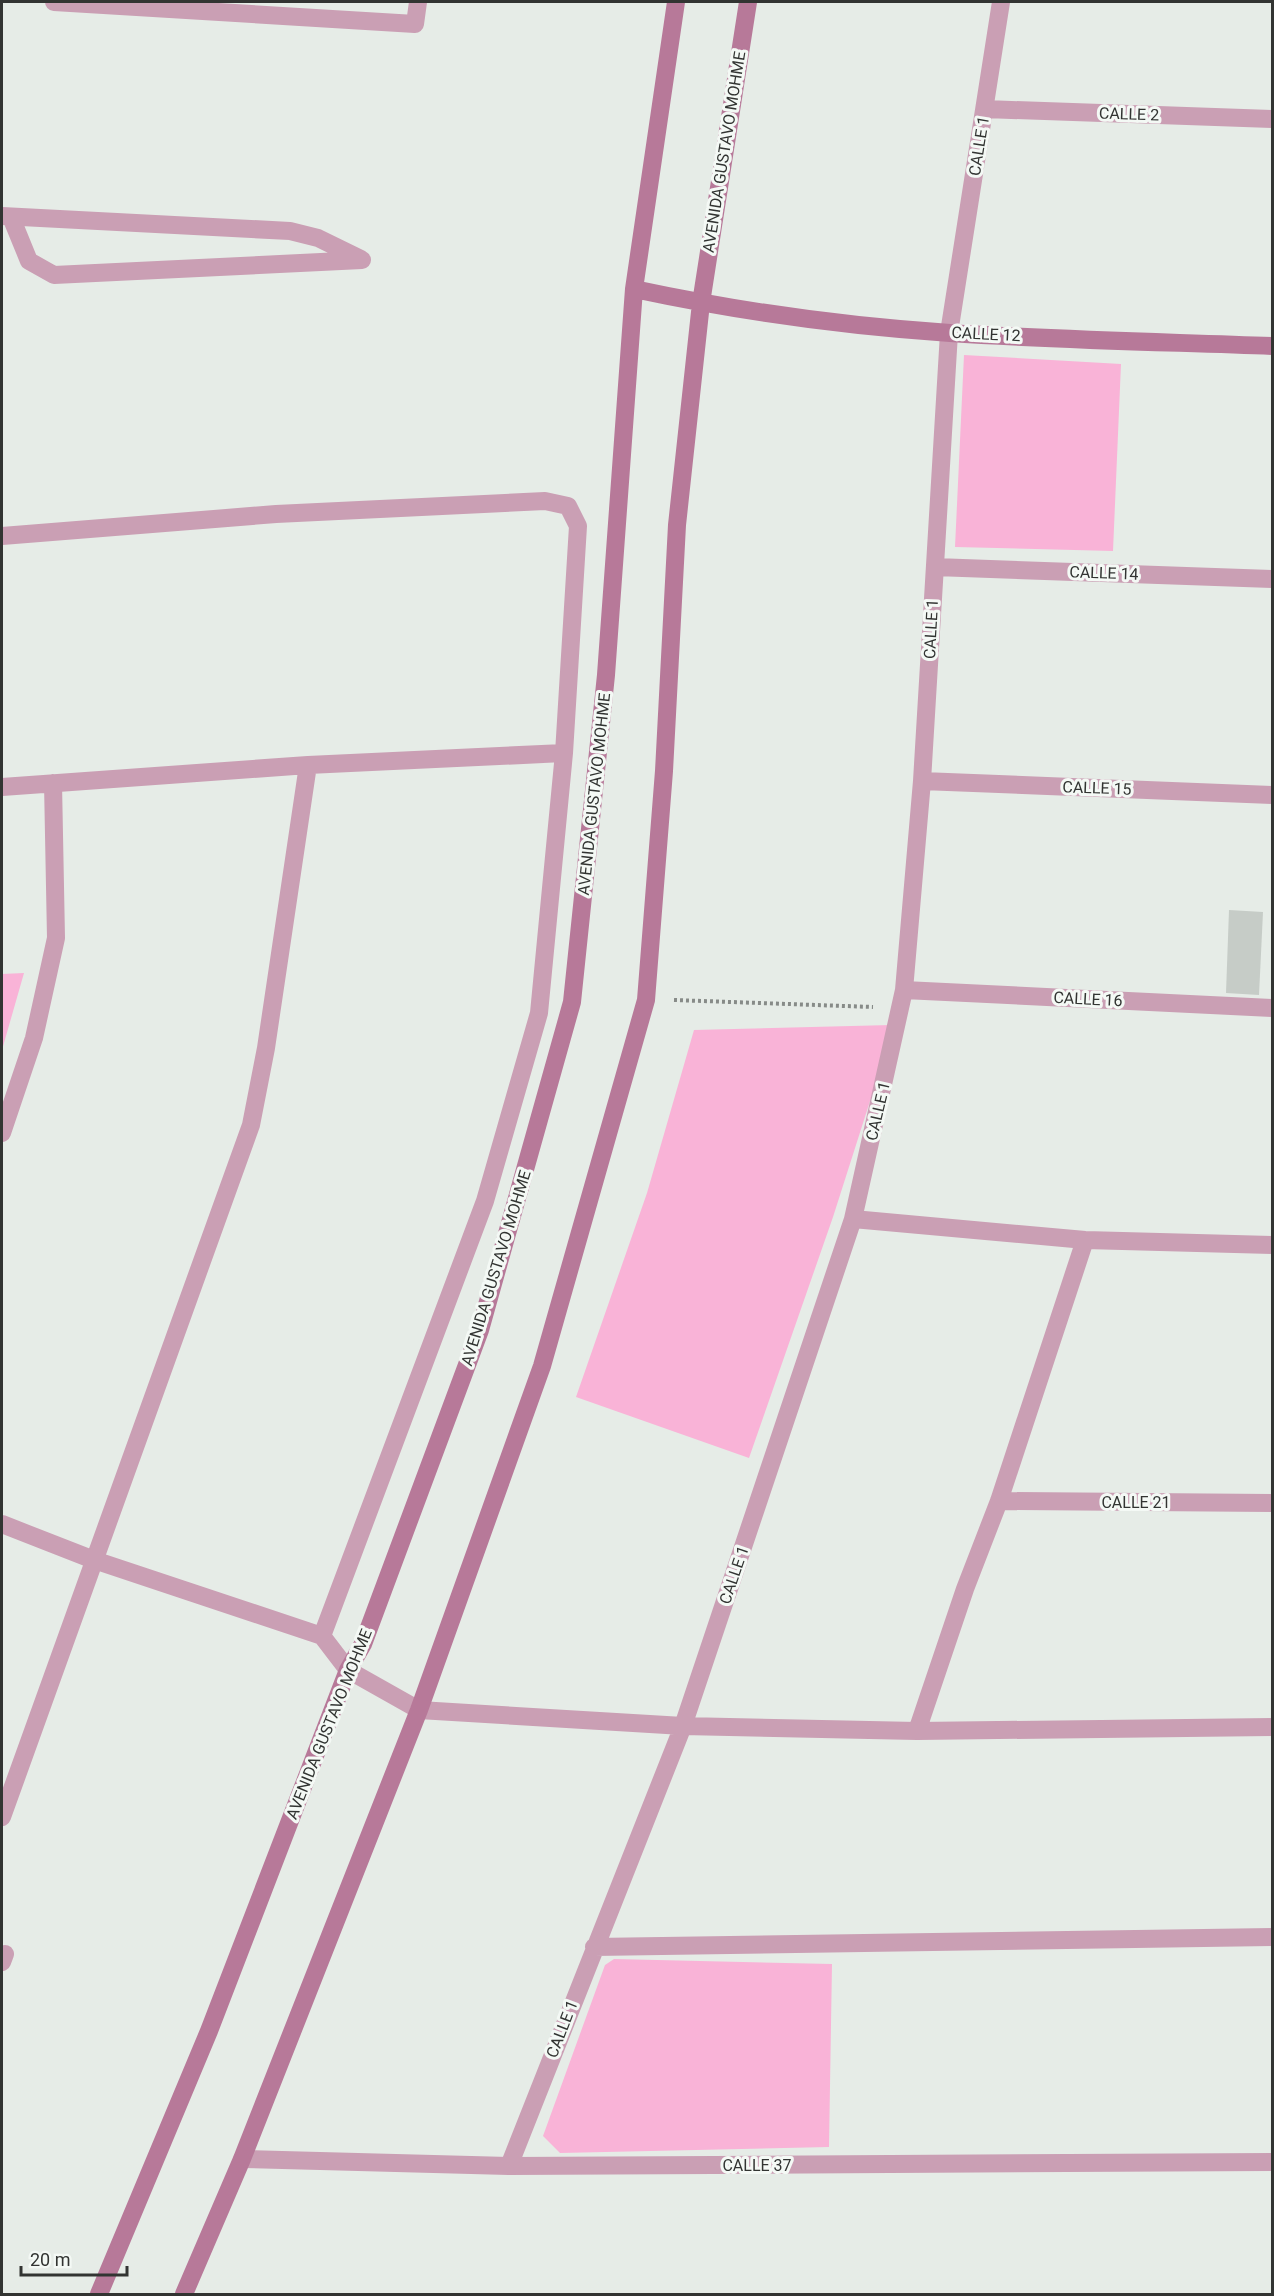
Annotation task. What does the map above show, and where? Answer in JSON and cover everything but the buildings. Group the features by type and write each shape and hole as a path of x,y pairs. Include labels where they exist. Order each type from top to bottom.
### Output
{"street":[{"path":"54,2 415,24 418,2"},
{"name":"AVENIDA GUSTAVO MOHME","path":"99,2295 209,2031 348,1670 363,1644 480,1330 572,1002 606,675 634,289 676,2"},
{"name":"AVENIDA GUSTAVO MOHME","path":"184,2295 242,2159 419,1710 542,1366 646,1000 664,771 677,525 701,303 748,2"},
{"name":"CALLE 1","path":"509,2166 683,1726 854,1219 904,990 922,782 949,333 1001,2"},
{"name":"CALLE 2","path":"985,109 1272,119"},
{"path":"6,217 290,231 318,238 362,260 54,275 29,261 6,217"},
{"path":"634,289 701,303"},
{"name":"CALLE 12","path":"701,303 884,327 949,333 1272,346"},
{"path":"2,536 276,514 545,501 568,506 578,526 564,753 539,1013 485,1201 322,1636"},
{"name":"CALLE 14","path":"935,567 1272,579"},
{"path":"2,787 308,765 564,753"},
{"path":"2,1817 251,1125 266,1048 308,765"},
{"name":"CALLE 15","path":"922,782 1272,795"},
{"path":"2,1133 34,1038 56,938 53,783"},
{"name":"CALLE 16","path":"904,990 1272,1008"},
{"path":"854,1219 1085,1240 1272,1245"},
{"path":"917,1731 965,1589 999,1501 1085,1240"},
{"name":"CALLE 21","path":"999,1501 1272,1503"},
{"path":"2,1524 94,1560 322,1636 348,1670 419,1710 683,1726 917,1731 1272,1726"},
{"path":"594,1947 1272,1937"},
{"name":"CALLE 37","path":"242,2159 509,2166 1272,2162"}],"path":[{"path":"646,1000 901,1008"}],"shaded area":[{"path":"964,355 1121,364 1113,551 955,547"},
{"path":"24,973 2,1050 2,974"},
{"path":"891,1025 886,1051 833,1217 749,1458 576,1397 647,1193 694,1030"},
{"path":"614,1959 832,1964 829,2147 560,2153 543,2136 605,1965"}]}
